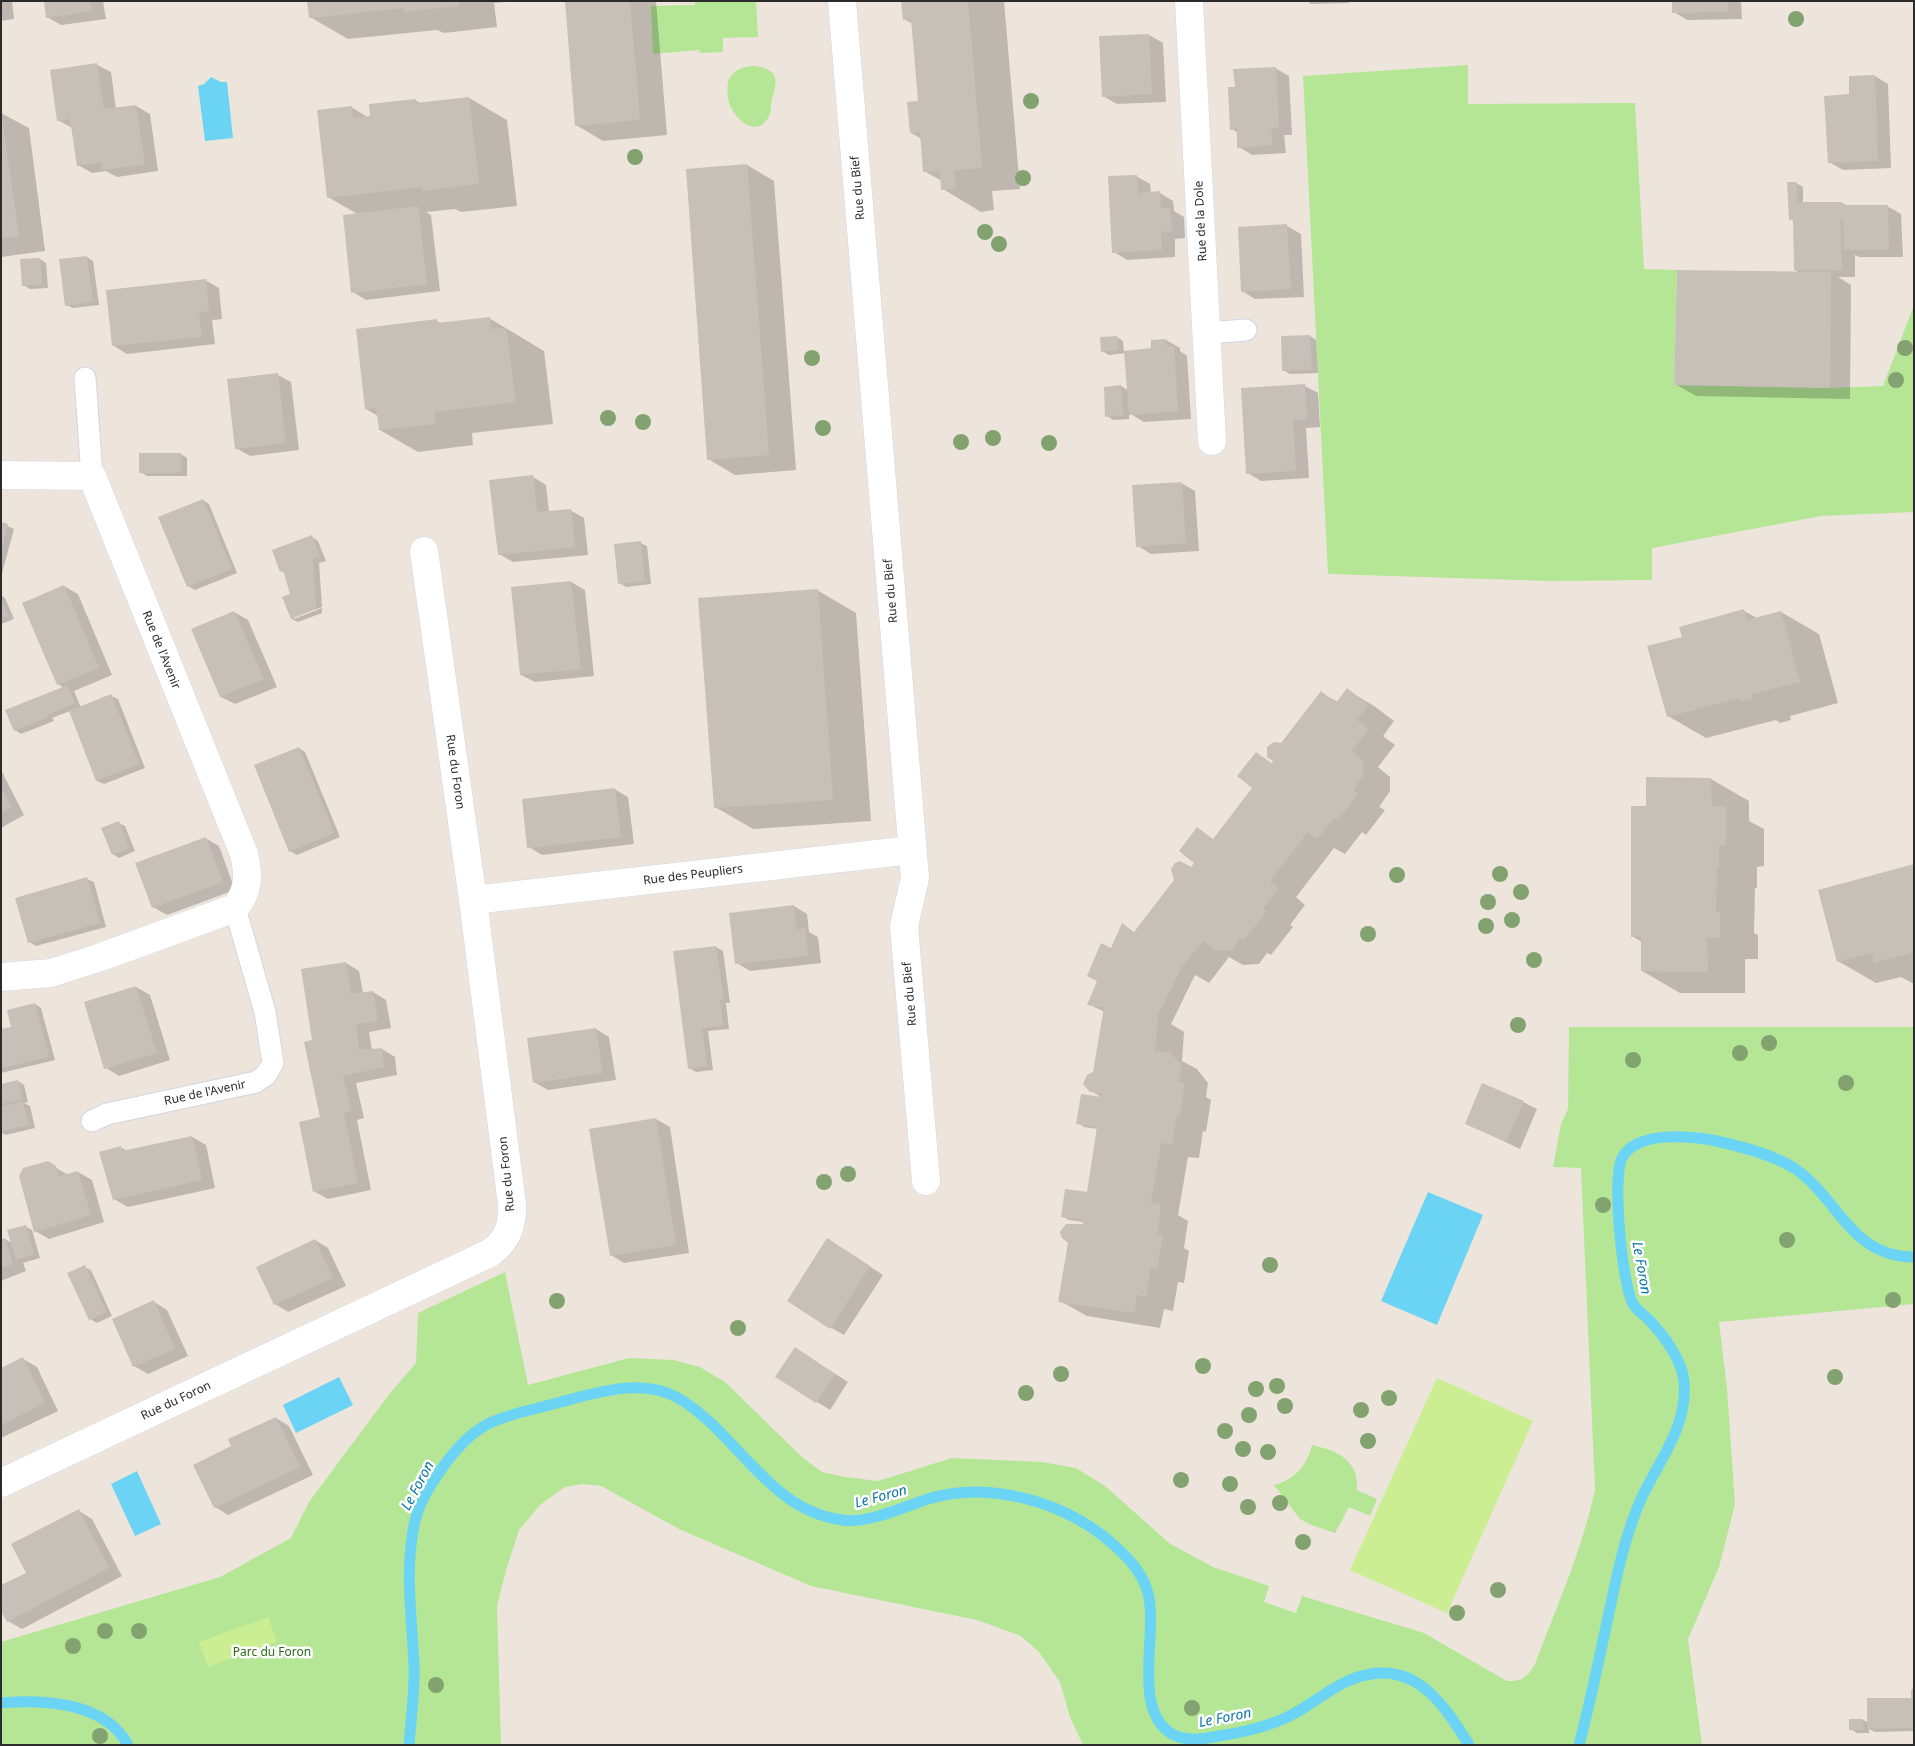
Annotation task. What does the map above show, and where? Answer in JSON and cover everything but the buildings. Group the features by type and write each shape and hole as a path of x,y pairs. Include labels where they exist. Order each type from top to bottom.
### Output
{"street":[{"name":"Rue du Bief","path":"842,1 915,878 904,926 926,1181"},
{"name":"Rue de la Dole","path":"1189,1 1212,441"},
{"path":"1,475 92,476"},
{"name":"Rue de l'Avenir","path":"92,476 244,854 248,873 247,889 236,908"},
{"name":"Rue du Foron","path":"1,1483 490,1253 499,1247 509,1231 512,1221 512,1206 473,900 424,551"},
{"name":"Rue des Peupliers","path":"473,900 912,850"},
{"path":"1,977 51,973 236,908"}],"lane":[{"path":"1207,333 1246,330"},
{"path":"85,378 92,476"},
{"name":"Rue de l'Avenir","path":"92,1121 107,1114 256,1082 266,1075 273,1063 265,1012 236,908"}],"green space":[{"path":"695,1 756,1 758,37 723,38 723,52 700,53 699,50 653,54 651,6 695,5"},
{"path":"1468,65 1468,104 1635,103 1644,269 1677,270 1674,385 1830,388 1883,386 1914,305 1914,512 1821,516 1652,548 1652,580 1551,581 1328,574 1303,76"},
{"path":"748,66 769,70 775,76 776,81 769,116 763,124 757,127 740,120 731,108 727,92 729,78 736,71"},
{"name":"Parc du Foron","path":"1569,1027 1914,1027 1914,1304 1719,1322 1727,1388 1735,1504 1719,1567 1688,1639 1702,1745 1083,1745 1070,1717 1060,1682 1039,1652 1021,1636 977,1620 811,1586 679,1529 601,1486 582,1484 565,1487 541,1504 519,1530 506,1570 497,1606 501,1745 1,1745 1,1642 220,1577 291,1538 309,1502 390,1393 416,1363 418,1313 505,1272 528,1385 629,1358 673,1360 700,1367 725,1382 803,1458 822,1472 878,1481 952,1458 1042,1462 1076,1468 1105,1486 1169,1543 1213,1567 1269,1586 1264,1602 1296,1613 1302,1596 1424,1633 1507,1681 1517,1681 1524,1678 1535,1664 1560,1599 1576,1556 1595,1490 1581,1168 1553,1167 1561,1124 1568,1109"},
{"path":"1437,1378 1533,1421 1447,1613 1350,1570"},
{"path":"1312,1445 1338,1454 1350,1464 1357,1480 1357,1490 1377,1499 1370,1516 1349,1507 1335,1533 1300,1519 1274,1485 1281,1483 1299,1471 1307,1459"},
{"path":"268,1617 277,1642 208,1667 199,1642"}],"water":[{"path":"211,77 221,82 227,82 233,138 205,141 198,86 204,84"},
{"path":"1428,1192 1483,1215 1437,1325 1381,1301"},
{"path":"339,1377 353,1405 296,1433 283,1405"},
{"path":"137,1471 161,1524 135,1536 111,1484"}],"waterway":[{"name":"Le Foron","path":"1579,1745 1627,1537 1642,1497 1671,1442 1682,1413 1684,1397 1684,1381 1676,1356 1660,1332 1633,1305 1628,1290 1618,1207 1619,1169 1622,1158 1629,1149 1638,1143 1663,1137 1689,1137 1712,1140 1754,1151 1794,1168 1809,1180 1860,1237 1875,1247 1892,1254 1914,1257"},
{"name":"Le Foron","path":"409,1745 414,1675 409,1575 410,1557 417,1513 432,1484 460,1446 478,1430 492,1422 517,1413 590,1394 635,1388 664,1392 678,1398 718,1430 774,1487 794,1502 817,1514 843,1520 863,1520 928,1499 976,1492 1026,1499 1073,1517 1095,1530 1129,1560 1145,1583 1150,1606 1149,1688 1152,1706 1159,1722 1177,1737 1201,1739 1258,1728 1277,1722 1295,1713 1350,1680 1371,1674 1390,1673 1407,1677 1422,1686 1447,1712 1469,1745"},
{"name":"Le Foron","path":"1,1703 35,1702 72,1706 104,1720 118,1731 128,1745"}]}
